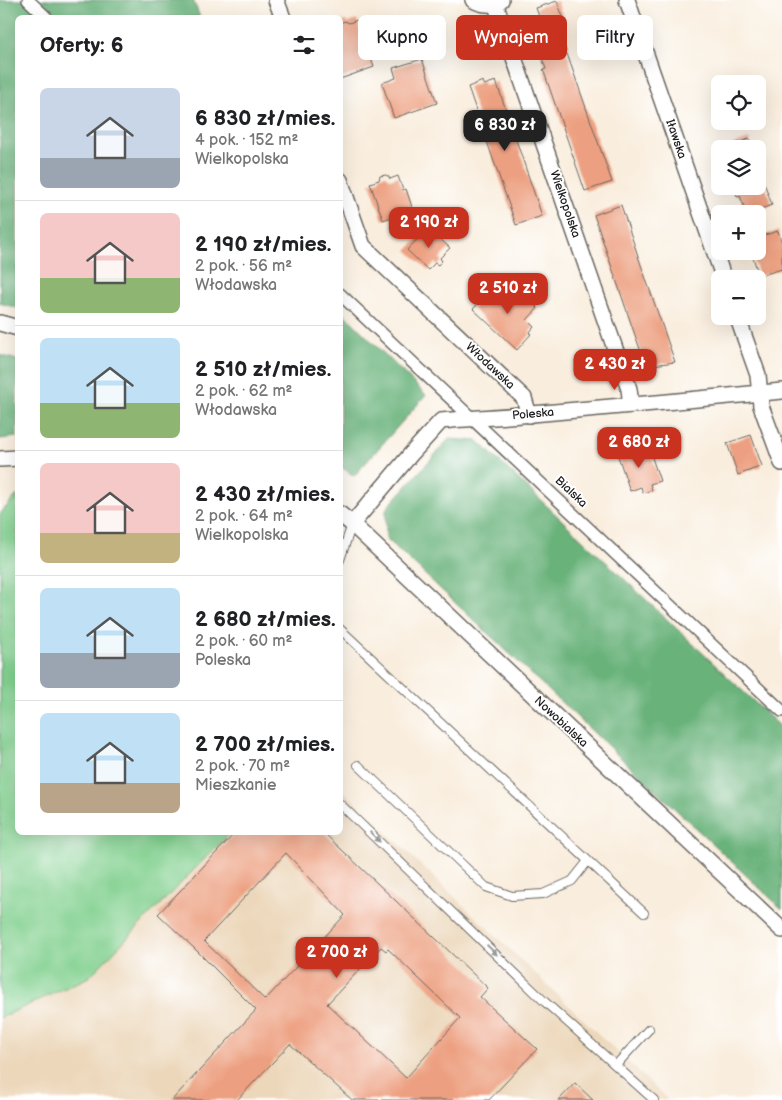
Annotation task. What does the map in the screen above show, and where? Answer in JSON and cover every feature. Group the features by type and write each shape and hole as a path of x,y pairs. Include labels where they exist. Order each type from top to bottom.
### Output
{"street":[{"path":"28,0 44,15"},
{"path":"276,0 282,15"},
{"name":"Wielkopolska","path":"473,0 480,4 498,2 629,389 631,405"},
{"name":"Iławska","path":"628,0 721,270"},
{"name":"Włodawska","path":"343,189 363,246 524,398 529,415"},
{"name":"Bialska","path":"343,297 782,711"},
{"path":"0,323 15,327"},
{"path":"740,325 758,375 761,406 782,463"},
{"name":"Poleska","path":"352,524 441,421 529,415 782,391"},
{"path":"0,459 15,458"},
{"name":"Nowobialska","path":"343,516 782,930"}],"lane":[{"path":"343,551 352,524"},
{"path":"343,632 644,913"},
{"path":"358,765 486,888 512,896 543,894 572,881 588,861"},
{"path":"343,807 538,995 654,1100"},
{"path":"616,1066 649,1029"}],"shaded area":[{"path":"0,515 15,779 15,835 343,835 343,791 668,1100 0,1100"}],"green space":[{"path":"0,0 193,0 199,15 15,15 15,307 0,303"},
{"path":"343,313 426,395 354,476 343,468"},
{"path":"0,355 15,359 15,437 0,439"},
{"path":"449,439 478,441 782,728 782,909 386,538 386,509"},
{"path":"15,497 15,835 228,835 89,977 0,1018 0,514"}],"building":[{"path":"557,1 562,15 538,15 536,8"},
{"path":"357,20 358,60 371,60 374,67 343,78 343,22 349,23"},
{"path":"567,54 612,182 585,191 543,70 546,69 543,60 567,60"},
{"path":"422,60 437,103 394,118 382,83 396,78 393,68"},
{"path":"483,81 484,85 496,81 542,216 516,225 468,87"},
{"path":"386,175 390,179 398,176 403,190 406,189 413,210 383,220 370,183 379,180 380,176"},
{"path":"766,188 772,205 766,207 766,205 744,205 740,196 737,197 736,195 766,195"},
{"path":"621,205 675,362 646,366 635,335 594,215"},
{"path":"428,228 450,248 440,258 442,261 438,265 435,263 428,270 407,250"},
{"path":"778,231 782,244 782,269 766,274 766,270 757,270 754,260 766,260 766,235"},
{"path":"514,286 538,308 527,320 534,327 529,333 531,334 517,350 473,309 481,301 480,296 486,290 491,290 502,299"},
{"path":"751,435 762,466 738,475 727,443"},
{"path":"648,446 660,481 650,484 652,490 643,493 641,487 630,491 618,456"},
{"path":"233,835 326,835 488,988 480,997 537,1049 489,1100 352,1100 290,1044 237,1100 172,1100 256,1010 158,914","holes":["286,853 345,915 265,1000 204,941","381,947 386,951 388,949 460,1018 406,1078 327,1004"]},
{"path":"575,1083 593,1100 559,1100"}]}
